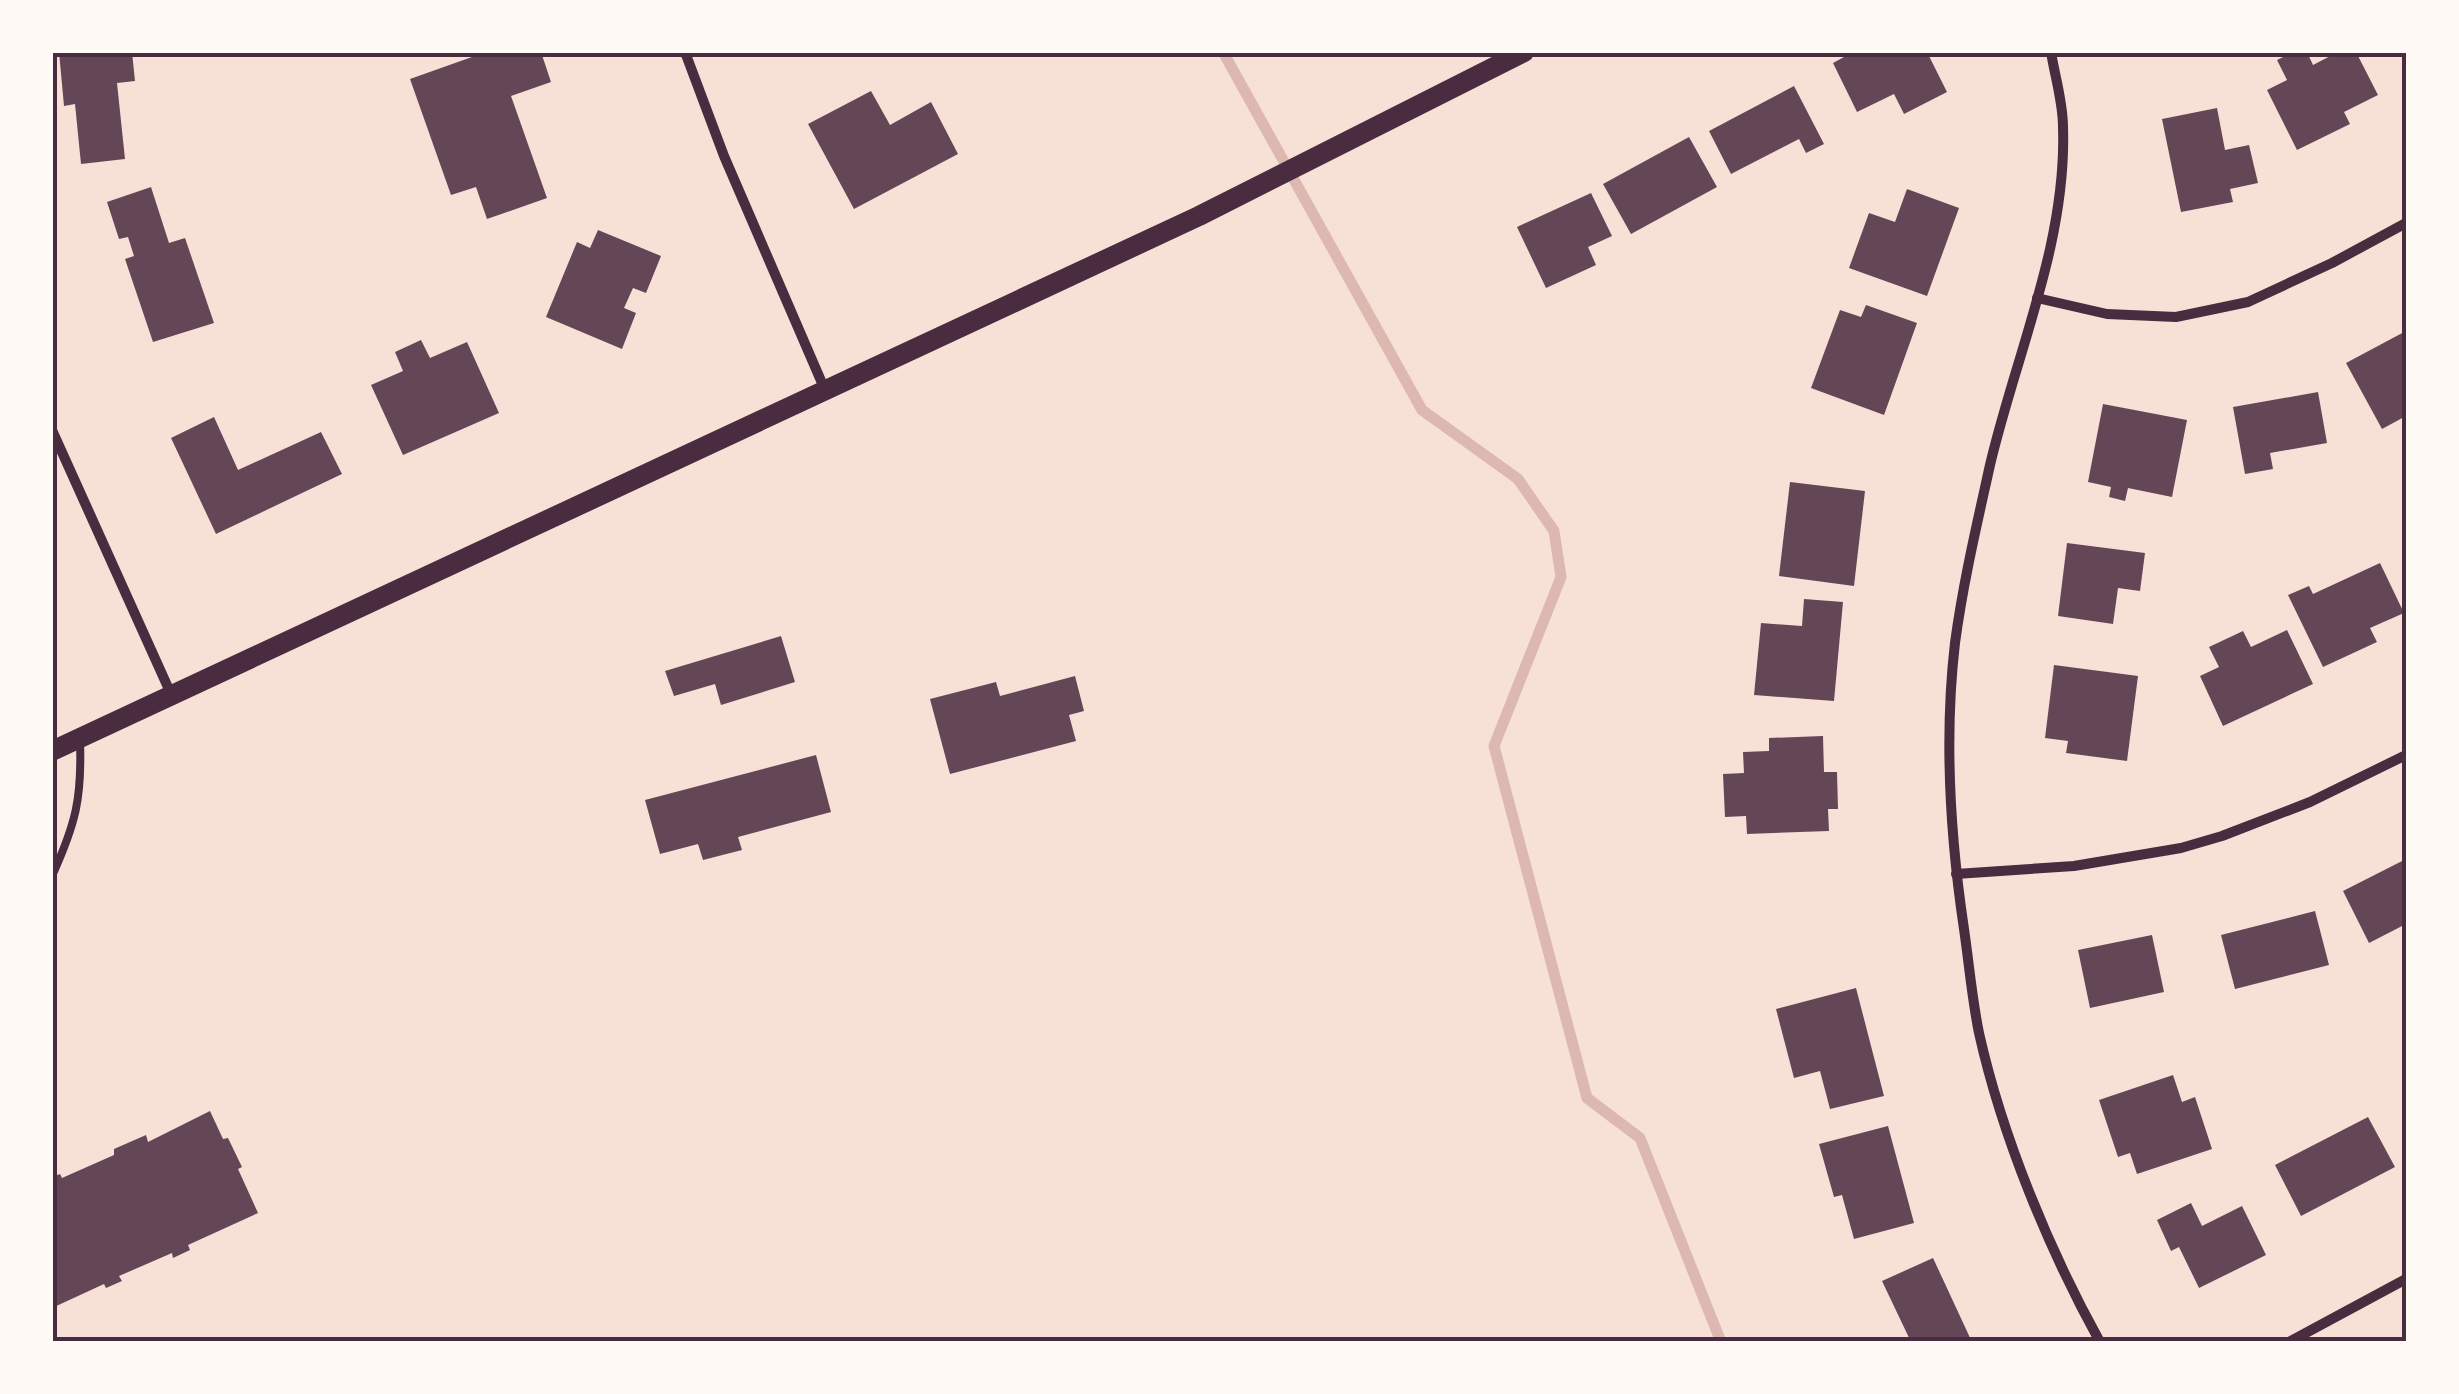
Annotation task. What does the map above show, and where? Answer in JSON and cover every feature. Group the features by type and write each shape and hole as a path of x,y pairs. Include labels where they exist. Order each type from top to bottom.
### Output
{"main road":[{"path":"52,751 1199,216 1524,52"}],"street":[{"path":"685,52 724,156 825,391"},
{"path":"2050,52 2064,123 2062,174 2052,240 1992,458 1969,558 1955,646 1949,764 1956,874 1979,1032 2006,1127 2053,1249 2100,1342"},
{"path":"2037,298 2107,314 2176,317 2248,302 2406,223"},
{"path":"52,430 172,695"},
{"path":"1956,874 2074,866 2181,848 2310,802 2406,755"},
{"path":"2289,1342 2406,1278"}],"lane":[{"path":"52,876 76,819 82,781 80,738"}],"building":[{"path":"59,52 132,52 135,81 117,83 125,159 81,164 75,104 64,106"},
{"path":"486,52 541,52 551,82 511,96 547,198 487,219 476,187 451,195 410,79"},
{"path":"1853,52 1927,52 1947,92 1904,114 1894,94 1857,112 1833,63"},
{"path":"2293,52 2307,52 2313,65 2338,52 2356,52 2378,95 2344,112 2350,124 2297,150 2267,90 2287,80 2277,60"},
{"path":"1794,86 1824,144 1806,153 1799,139 1731,174 1709,131"},
{"path":"871,91 890,125 931,102 958,154 854,209 808,124"},
{"path":"2217,108 2225,150 2249,145 2258,183 2230,189 2233,202 2181,212 2162,119"},
{"path":"1689,137 1717,187 1631,234 1603,184"},
{"path":"151,187 169,243 185,238 214,323 153,342 125,259 134,256 128,237 119,239 107,202"},
{"path":"1907,189 1959,208 1927,296 1849,268 1869,213 1895,222"},
{"path":"1591,193 1612,236 1588,247 1596,265 1546,288 1517,227"},
{"path":"598,230 661,256 646,293 633,288 624,308 636,313 622,349 546,317 577,242 590,248"},
{"path":"1866,305 1917,323 1884,415 1811,388 1840,310 1861,317"},
{"path":"2406,331 2406,416 2382,429 2346,363"},
{"path":"421,340 430,358 467,342 499,413 403,455 371,385 403,371 395,352"},
{"path":"2318,392 2327,443 2270,453 2273,469 2245,474 2233,407"},
{"path":"2103,404 2187,420 2172,497 2128,488 2125,501 2109,497 2111,487 2088,482"},
{"path":"214,417 238,470 321,432 342,474 216,534 171,438"},
{"path":"1790,482 1865,491 1854,586 1779,576"},
{"path":"2067,543 2145,553 2140,591 2118,588 2113,624 2058,616"},
{"path":"2380,563 2404,613 2370,628 2377,642 2323,667 2288,595 2309,586 2313,594"},
{"path":"1804,599 1843,602 1834,701 1754,695 1761,623 1802,626"},
{"path":"2287,630 2313,684 2223,726 2200,676 2219,667 2209,647 2243,631 2251,647"},
{"path":"781,636 795,682 721,705 715,684 674,696 665,671"},
{"path":"2054,665 2138,676 2127,761 2066,753 2068,741 2045,738"},
{"path":"1075,676 1084,711 1069,715 1076,741 950,774 930,699 996,682 1000,696"},
{"path":"1823,736 1824,772 1837,772 1838,809 1828,809 1829,831 1747,834 1746,816 1725,817 1723,774 1744,773 1743,752 1769,751 1769,738"},
{"path":"816,755 831,812 738,837 742,850 703,860 698,844 660,854 645,800"},
{"path":"2406,859 2406,924 2369,943 2343,891"},
{"path":"2315,911 2329,965 2235,989 2221,935"},
{"path":"2152,935 2164,992 2090,1008 2078,950"},
{"path":"1856,988 1884,1096 1830,1109 1820,1071 1794,1078 1776,1009"},
{"path":"2173,1075 2182,1102 2195,1097 2212,1149 2137,1174 2130,1153 2118,1157 2099,1100"},
{"path":"210,1111 242,1167 238,1169 258,1213 188,1245 190,1250 173,1258 172,1253 119,1276 122,1281 106,1288 104,1284 52,1308 52,1177 60,1174 62,1178 114,1155 114,1149 146,1135 148,1142"},
{"path":"2368,1117 2395,1167 2301,1216 2275,1165"},
{"path":"1888,1126 1914,1223 1854,1239 1842,1195 1834,1197 1819,1144"},
{"path":"2191,1203 2202,1226 2242,1206 2266,1255 2199,1288 2179,1247 2171,1251 2157,1220"},
{"path":"1933,1258 1972,1342 1911,1342 1882,1281"}],"waterway":[{"path":"1223,52 1422,410 1518,479 1554,531 1561,577 1494,746 1587,1098 1640,1138 1721,1342"}]}
